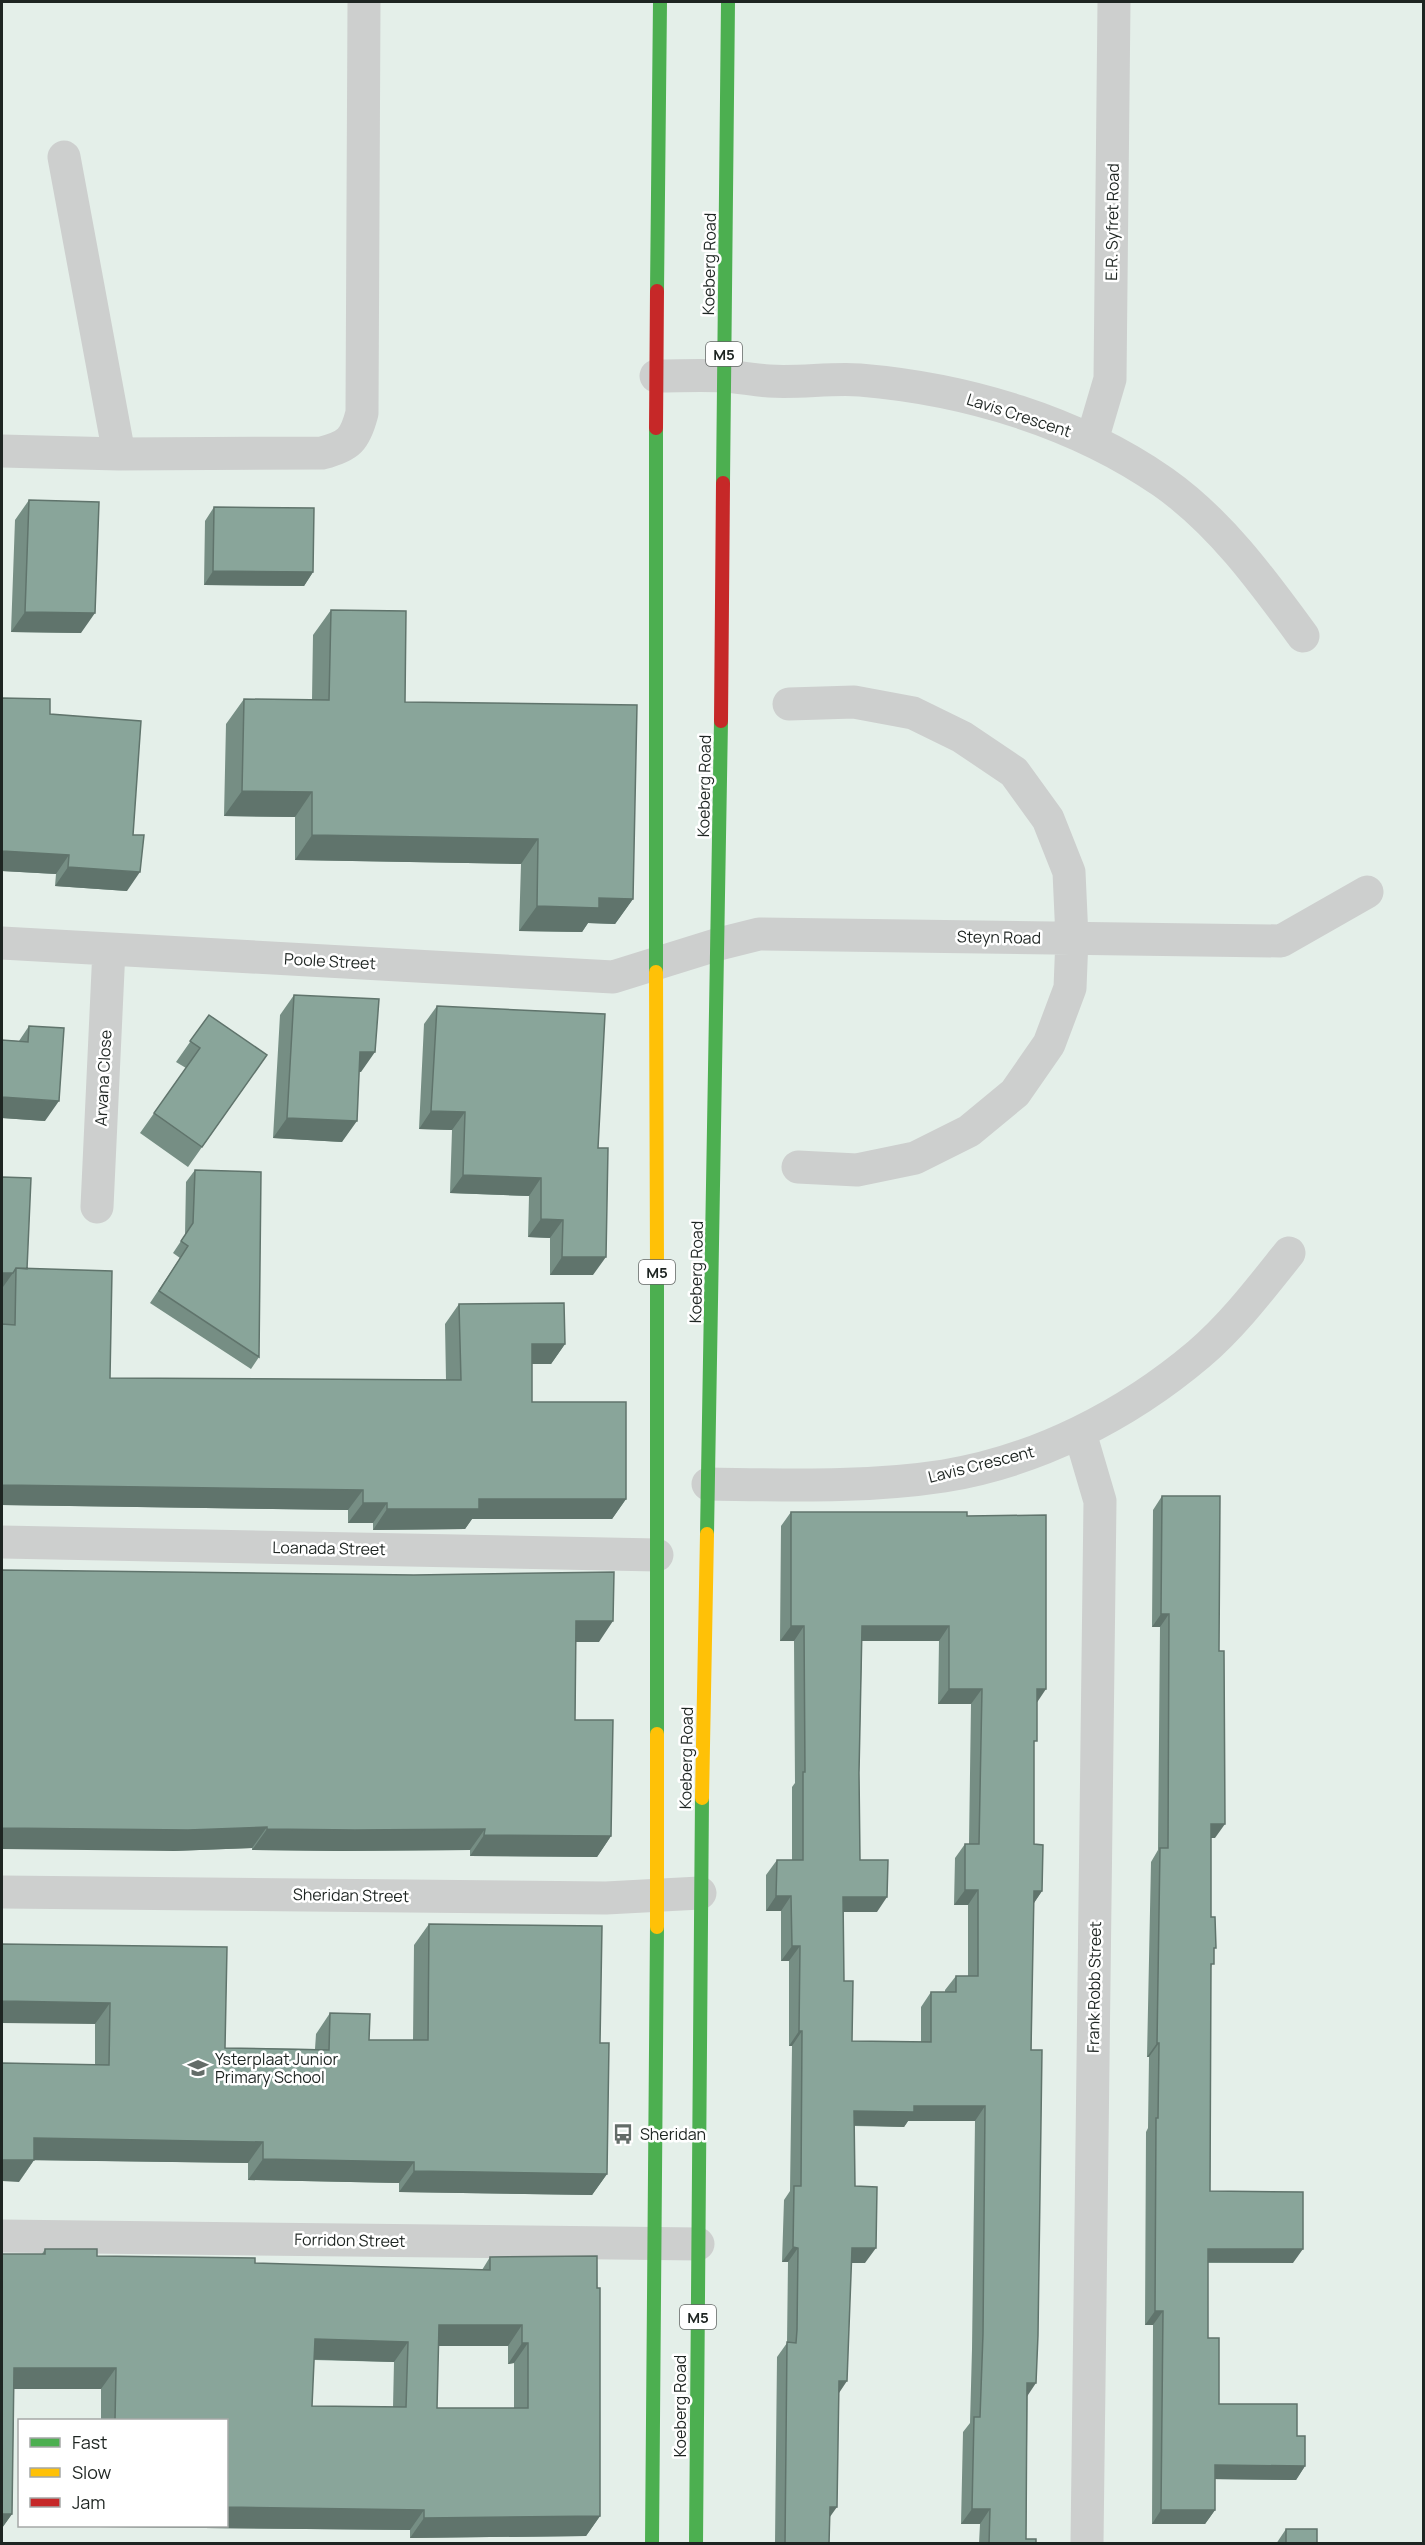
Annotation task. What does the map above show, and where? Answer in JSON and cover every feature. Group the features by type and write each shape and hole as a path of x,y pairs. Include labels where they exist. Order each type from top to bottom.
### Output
{"main road":[{"name":"Koeberg Road","path":"652,2544 657,1894 656,376 660,2"},
{"name":"Koeberg Road","path":"696,2544 700,1893 719,944 728,2"}],"street":[{"path":"2,451 119,454 322,453 342,447 357,433 362,413 364,2"},
{"name":"E.R. Syfret Road","path":"1092,440 1110,379 1114,2"},
{"path":"64,157 119,454"},
{"name":"Lavis Crescent","path":"656,376 724,376 770,381 859,380 921,389 979,399 1034,417 1092,440 1163,482 1195,509 1232,544 1264,582 1303,636"},
{"path":"789,704 854,702 913,713 962,737 1014,772 1048,819 1069,872 1072,938 1070,988 1049,1044 1015,1093 978,1124 969,1131 915,1158 857,1170 798,1167"},
{"name":"Steyn Road","path":"657,963 719,944 769,934 1281,941 1367,892"},
{"name":"Poole Street","path":"2,944 613,977 657,963"},
{"name":"Arvana Close","path":"97,1207 109,949"},
{"name":"Lavis Crescent","path":"708,1484 851,1485 944,1476 1026,1455 1080,1433 1147,1393 1199,1354 1236,1317 1289,1253"},
{"name":"Frank Robb Street","path":"1080,1433 1100,1501 1087,2544"},
{"name":"Loanada Street","path":"2,1542 657,1555"},
{"name":"Sheridan Street","path":"2,1892 606,1898 700,1893"},
{"name":"Forridon Street","path":"2,2236 698,2244"}],"building":[{"path":"29,500 99,502 95,613 25,612"},
{"path":"214,507 314,508 313,572 213,571"},
{"path":"331,610 406,611 405,702 637,705 633,899 599,898 599,908 537,906 538,839 312,835 312,792 242,791 244,699 329,700"},
{"path":"2,698 50,699 50,714 141,721 133,835 144,835 140,872 68,867 69,855 2,851"},
{"path":"294,995 379,999 375,1052 360,1052 357,1121 287,1118"},
{"path":"437,1006 605,1014 598,1148 608,1148 606,1257 562,1257 563,1220 541,1219 541,1178 463,1175 465,1112 431,1111"},
{"path":"209,1015 267,1055 202,1147 154,1113 200,1048 190,1041"},
{"path":"29,1026 64,1028 59,1101 2,1097 2,1040 28,1042"},
{"path":"195,1170 261,1172 259,1357 159,1291 188,1246 181,1241 193,1223"},
{"path":"2,1177 31,1178 27,1269 16,1268 13,1273 2,1273"},
{"path":"16,1268 112,1271 110,1378 461,1380 459,1304 564,1303 565,1344 532,1344 532,1402 626,1402 626,1499 479,1499 479,1509 387,1509 387,1503 363,1503 363,1490 2,1485 2,1324 15,1325"},
{"path":"1162,1496 1220,1496 1219,1651 1224,1651 1225,1824 1211,1824 1211,1917 1215,1917 1216,1948 1214,1948 1214,1964 1211,1964 1210,2191 1303,2192 1303,2249 1208,2249 1208,2338 1219,2338 1219,2404 1297,2404 1297,2436 1305,2436 1305,2466 1215,2465 1215,2510 1161,2510 1163,2311 1155,2311 1156,2118 1158,2118 1160,1848 1168,1848 1169,1614 1161,1614"},
{"path":"791,1512 967,1512 967,1516 1046,1515 1046,1689 1037,1689 1037,1741 1034,1741 1034,1844 1043,1845 1042,1891 1034,1891 1031,2050 1042,2050 1038,2335 1036,2383 1027,2383 1026,2539 1036,2539 1036,2544 989,2544 990,2509 972,2509 974,2417 980,2417 983,2334 985,2106 914,2106 914,2112 854,2111 855,2186 877,2187 876,2248 852,2248 847,2381 839,2381 837,2507 830,2507 829,2544 785,2544 787,2342 796,2343 797,2330 798,2248 793,2247 794,2186 801,2186 802,2031 799,2031 800,1946 792,1946 791,1896 776,1896 777,1860 803,1860 803,1772 805,1772 804,1626 791,1626","holes":["862,1626 949,1626 949,1689 982,1689 979,1844 965,1844 965,1890 978,1890 978,1976 956,1976 956,1992 931,1992 931,2042 852,2041 853,1981 844,1981 843,1897 887,1897 888,1860 860,1860"]},
{"path":"2,1570 414,1575 614,1572 613,1621 576,1621 575,1720 613,1720 611,1836 484,1835 485,1829 2,1828"},
{"path":"429,1924 602,1926 600,2043 609,2043 607,2174 414,2171 414,2162 263,2159 263,2142 34,2138 34,2160 2,2160 2,2063 109,2065 110,2003 2,2001 2,1944 227,1947 225,2048 329,2050 330,2013 370,2014 369,2040 428,2040"},
{"path":"45,2249 97,2249 97,2256 255,2258 255,2263 490,2270 490,2257 597,2256 597,2288 600,2288 600,2516 424,2518 424,2510 228,2507 228,2419 115,2419 116,2368 14,2368 12,2514 2,2514 2,2254 45,2254","holes":["439,2325 522,2325 522,2343 528,2343 528,2408 437,2408","315,2339 408,2342 406,2407 312,2406"]},
{"path":"1286,2529 1317,2529 1317,2544 1286,2544"}],"traffic: fast":[{"path":"657,291 660,2"},
{"path":"723,483 728,2"},
{"path":"656,428 656,972"},
{"path":"707,1534 721,721"},
{"path":"657,1265 657,1734"},
{"path":"696,2544 702,1798"},
{"path":"652,2544 657,1927"}],"traffic: slow":[{"path":"656,972 657,1265"},
{"path":"702,1798 707,1534"},
{"path":"657,1734 657,1927"}],"traffic: jam":[{"path":"656,428 657,291"},
{"path":"721,721 723,483"}],"place":[{"name":"Ysterplaat Junior Primary School","path":"198,2068"},
{"name":"Sheridan","path":"623,2134"}]}
